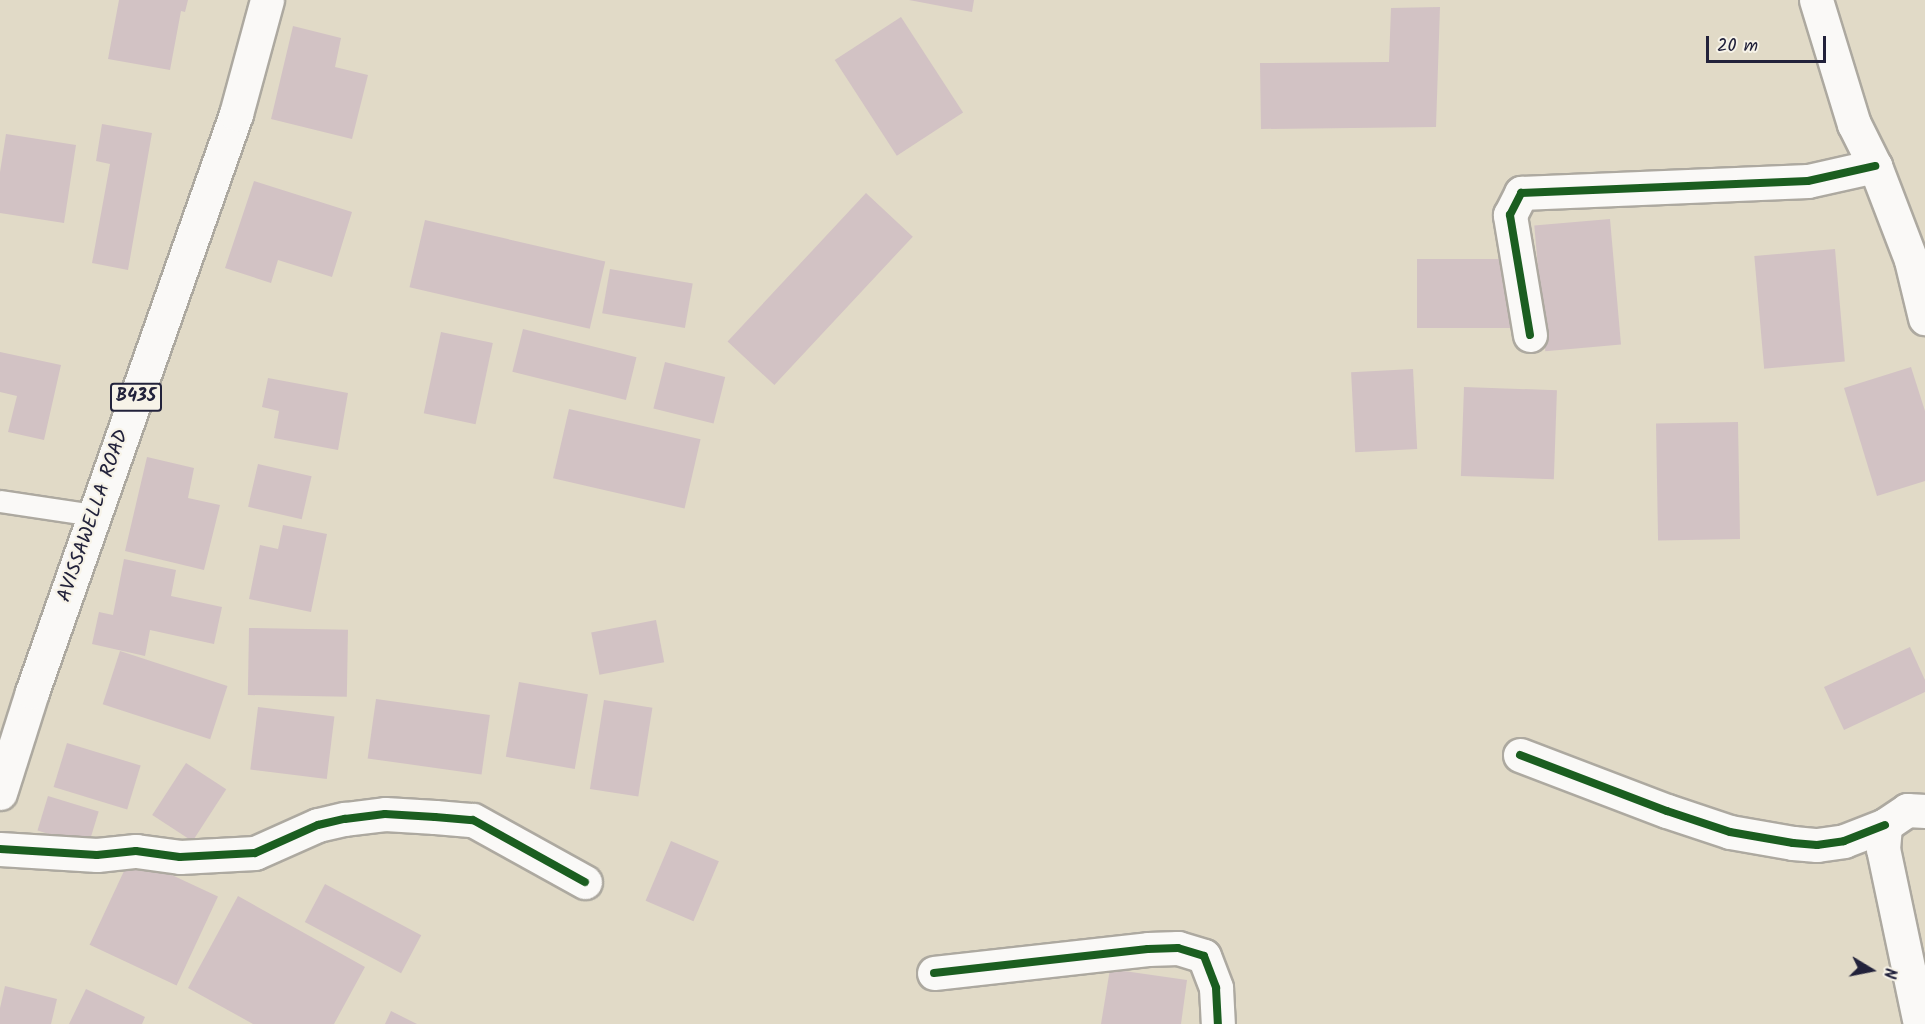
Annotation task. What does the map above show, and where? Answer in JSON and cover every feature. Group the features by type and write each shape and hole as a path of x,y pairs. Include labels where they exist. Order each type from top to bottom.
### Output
{"street":[{"name":"AVISSAWELLA ROAD","path":"0,793 32,692 236,114 267,0"},
{"path":"1815,0 1854,124 1875,166 1911,260 1925,318"},
{"path":"1530,335 1510,215 1521,194 1808,181 1875,166"},
{"path":"1520,755 1667,811 1741,834 1817,845 1844,841 1885,825 1906,810 1925,811"},
{"path":"0,849 97,855 136,851 180,857 255,853 318,825 385,814 425,816 473,820 585,882"},
{"path":"1885,825 1883,849 1920,1024"},
{"path":"934,974 1148,949 1178,948 1204,956 1216,988 1218,1024"}],"lane":[{"path":"0,501 94,515"}],"building":[{"path":"119,0 188,0 185,12 181,11 170,70 108,59"},
{"path":"909,0 974,0 972,12"},
{"path":"1440,7 1436,127 1261,129 1260,63 1389,62 1391,8"},
{"path":"901,17 963,113 897,156 835,60"},
{"path":"293,26 341,38 335,67 368,75 352,139 271,119"},
{"path":"102,124 152,133 128,270 92,263 110,164 96,161"},
{"path":"6,134 76,145 64,223 0,213 0,172"},
{"path":"254,181 352,212 332,277 278,260 271,283 225,268"},
{"path":"866,193 913,237 774,385 728,341"},
{"path":"1610,219 1621,345 1545,351 1534,226"},
{"path":"425,220 605,262 590,329 409,287"},
{"path":"1835,249 1845,362 1764,369 1754,256"},
{"path":"1417,259 1510,259 1510,328 1417,328"},
{"path":"610,269 693,284 685,328 602,313"},
{"path":"523,329 637,357 626,400 512,372"},
{"path":"441,332 493,343 476,424 424,413"},
{"path":"0,352 61,365 44,440 8,432 17,396 0,392"},
{"path":"665,362 725,377 714,424 653,409"},
{"path":"1911,367 1925,411 1925,481 1877,496 1844,388"},
{"path":"1413,369 1417,449 1355,452 1351,372"},
{"path":"268,378 348,393 338,450 274,438 279,411 262,407"},
{"path":"1464,387 1557,390 1554,479 1461,476"},
{"path":"569,409 701,439 685,509 553,478"},
{"path":"1738,422 1740,539 1658,540 1656,423"},
{"path":"147,457 194,468 188,498 220,505 204,570 125,551"},
{"path":"258,464 312,476 302,519 248,507"},
{"path":"283,525 327,534 311,612 249,599 260,545 278,549"},
{"path":"124,559 176,570 171,596 222,607 214,644 150,630 145,656 92,644 99,612 113,615"},
{"path":"656,620 664,662 599,675 591,633"},
{"path":"249,628 348,630 347,697 248,695"},
{"path":"1910,647 1925,680 1925,692 1844,730 1824,687"},
{"path":"120,651 227,686 210,739 103,704"},
{"path":"519,682 588,694 575,769 506,757"},
{"path":"376,699 490,715 482,774 368,758"},
{"path":"604,700 652,708 638,797 590,789"},
{"path":"258,707 334,716 327,779 250,770"},
{"path":"67,743 141,766 127,810 54,787"},
{"path":"186,763 226,789 192,841 152,815"},
{"path":"48,796 99,811 88,846 37,830"},
{"path":"671,841 719,861 693,921 646,901"},
{"path":"131,856 218,897 177,985 90,945"},
{"path":"325,884 421,935 401,973 305,922"},
{"path":"238,896 365,967 334,1024 253,1024 188,988"},
{"path":"1110,969 1187,980 1181,1024 1101,1024"},
{"path":"5,986 57,999 51,1024 0,1024 0,1008"},
{"path":"86,989 145,1017 142,1024 69,1024"},
{"path":"391,1011 417,1024 385,1024"}],"cycle path":[{"path":"1530,335 1510,215 1521,193 1808,181 1875,166"},
{"path":"1520,755 1667,811 1730,832 1817,845 1844,841 1885,825"},
{"path":"0,849 97,855 136,851 180,857 255,853 318,825 385,814 473,820 585,882"},
{"path":"934,973 1148,949 1178,948 1204,956 1216,988 1218,1024"}]}
